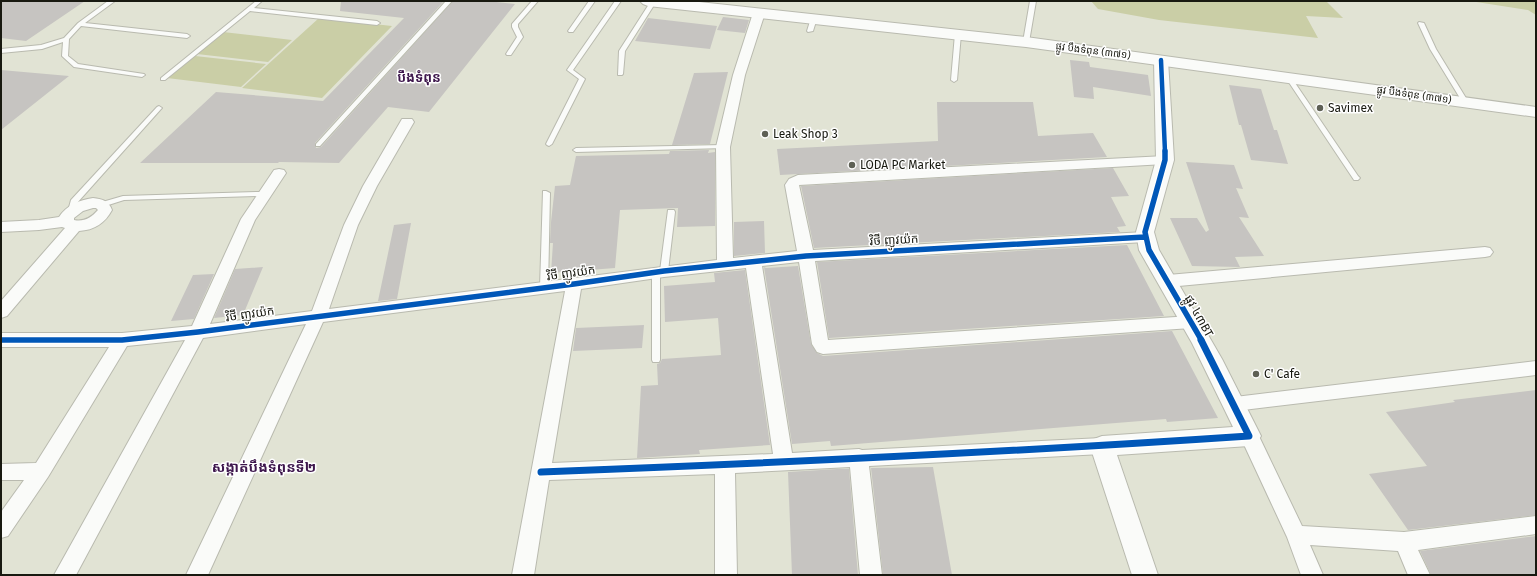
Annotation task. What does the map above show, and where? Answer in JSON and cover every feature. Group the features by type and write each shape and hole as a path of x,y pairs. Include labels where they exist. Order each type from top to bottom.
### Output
{"main road":[{"name":"ផ្លូវ បឹងទំពុន (៣៧១)","path":"648,1 759,13 812,25 958,34 1026,42 1536,112"}],"street":[{"path":"725,263 723,147 739,75 759,13"},
{"path":"1145,237 1165,160 1161,60"},
{"path":"197,575 318,316 351,225 370,186 407,122"},
{"path":"1165,160 798,180 792,185 806,256 820,344 823,347 1191,322"},
{"path":"64,575 198,332 248,219 279,173"},
{"path":"1,227 39,225 71,219 88,224 99,218 104,210 102,205"},
{"path":"1,312 71,219"},
{"name":"វិថី ញូវយ៉ក","path":"1,340 122,340 198,332 544,288 725,263 806,256 1145,237"},
{"name":"ផ្លូវ ៤៣BT","path":"1145,237 1149,250 1191,322 1235,404 1249,436"},
{"path":"1168,281 1485,252"},
{"path":"753,261 784,461"},
{"path":"524,575 574,284"},
{"path":"1,529 41,471 122,340"},
{"path":"1235,404 1536,368"},
{"path":"541,472 725,465 859,457 1102,446 1249,436 1296,535 1312,575"},
{"path":"1102,446 1145,575"},
{"path":"859,457 872,575"},
{"path":"725,465 726,575"},
{"path":"1,472 41,471"},
{"path":"1296,535 1404,542 1536,525"},
{"path":"1404,542 1419,575"}],"lane":[{"path":"1,51 42,47 66,39 80,24 112,1"},
{"path":"163,79 259,1"},
{"path":"318,145 450,1"},
{"path":"509,54 520,37 515,28 515,24 535,1"},
{"path":"571,31 592,1"},
{"path":"549,144 582,79 570,70 618,1"},
{"path":"1026,42 1033,1"},
{"path":"620,74 622,51 661,2"},
{"path":"250,9 377,23"},
{"path":"1421,22 1433,49 1466,103"},
{"path":"80,24 187,36"},
{"path":"954,80 958,34"},
{"path":"66,39 65,56 76,66 142,75"},
{"path":"1289,78 1356,178"},
{"path":"71,219 74,202 159,108"},
{"path":"576,150 723,147"},
{"path":"544,288 546,193"},
{"path":"102,205 123,198 257,194"},
{"path":"656,360 660,271 671,212"}],"green space":[{"path":"1091,1 1326,1 1343,18 1306,16 1318,38 1159,20 1098,9"},
{"path":"1470,1 1536,1 1536,15 1528,10"},
{"path":"319,18 392,26 322,98 242,88"},
{"path":"223,32 292,40 268,62 197,54"},
{"path":"195,56 266,64 241,87 167,78"}],"building":[{"path":"1,1 85,1 26,41 1,38"},
{"path":"341,1 444,1 315,143 316,148 321,147 453,1 487,1 515,4 429,112 388,107 339,163 140,163 216,92 323,101 404,18 340,11"},
{"path":"723,17 749,20 745,33 717,30"},
{"path":"648,18 717,26 710,49 635,41"},
{"path":"1070,60 1089,62 1090,67 1148,75 1151,96 1093,87 1094,99 1074,97"},
{"path":"1,70 69,76 1,130"},
{"path":"728,72 710,144 672,145 694,73"},
{"path":"1229,85 1261,89 1274,130 1277,130 1288,164 1251,160 1241,125 1239,125"},
{"path":"937,102 1033,102 1038,136 1093,133 1107,157 780,175 777,149 938,141"},
{"path":"709,150 708,153 715,152 715,226 677,227 678,208 620,210 615,268 551,273 553,243 550,243 555,186 570,185 576,156 669,154 670,151"},
{"path":"1186,162 1234,165 1243,189 1236,188 1249,218 1239,217 1264,256 1235,257 1240,267 1192,266 1170,218 1197,218 1206,232 1209,230"},
{"path":"1113,168 1129,196 1111,197 1126,226 1117,227 1120,232 814,248 801,186"},
{"path":"764,221 765,253 734,256 734,222"},
{"path":"411,223 397,299 378,301 394,225"},
{"path":"1127,245 1164,316 829,338 817,262"},
{"path":"798,266 811,344 817,353 823,356 1172,331 1218,418 1167,422 1166,419 831,446 830,441 792,444 764,267"},
{"path":"263,267 243,315 214,318 235,269"},
{"path":"745,270 770,445 699,450 700,454 637,458 641,386 658,385 657,364 660,363 662,359 721,355 718,318 665,322 664,286 715,282 714,273"},
{"path":"214,274 194,319 171,321 193,275"},
{"path":"644,325 642,348 573,351 576,328"},
{"path":"1536,390 1536,515 1408,530 1369,474 1427,466 1386,412 1455,402 1453,400"},
{"path":"933,467 952,575 883,575 871,468"},
{"path":"849,469 858,575 792,575 788,472"},
{"path":"1536,536 1536,575 1431,575 1420,551"}],"cycle path":[{"path":"541,472 725,465 1102,446 1249,436 1202,342 1149,250 1145,232 1165,160 1161,60"},
{"path":"1,340 122,340 198,332 574,284 664,271 806,256 1145,237"}],"place":[{"name":"Savimex","path":"1320,108"},
{"name":"Leak Shop 3","path":"765,134"},
{"name":"LODA PC Market","path":"852,165"},
{"name":"C' Cafe","path":"1256,374"}],"district":[{"name":"បឹងទំពុន","path":"419,77"},
{"name":"សង្កាត់បឹងទំពុនទី២","path":"264,467"}]}
